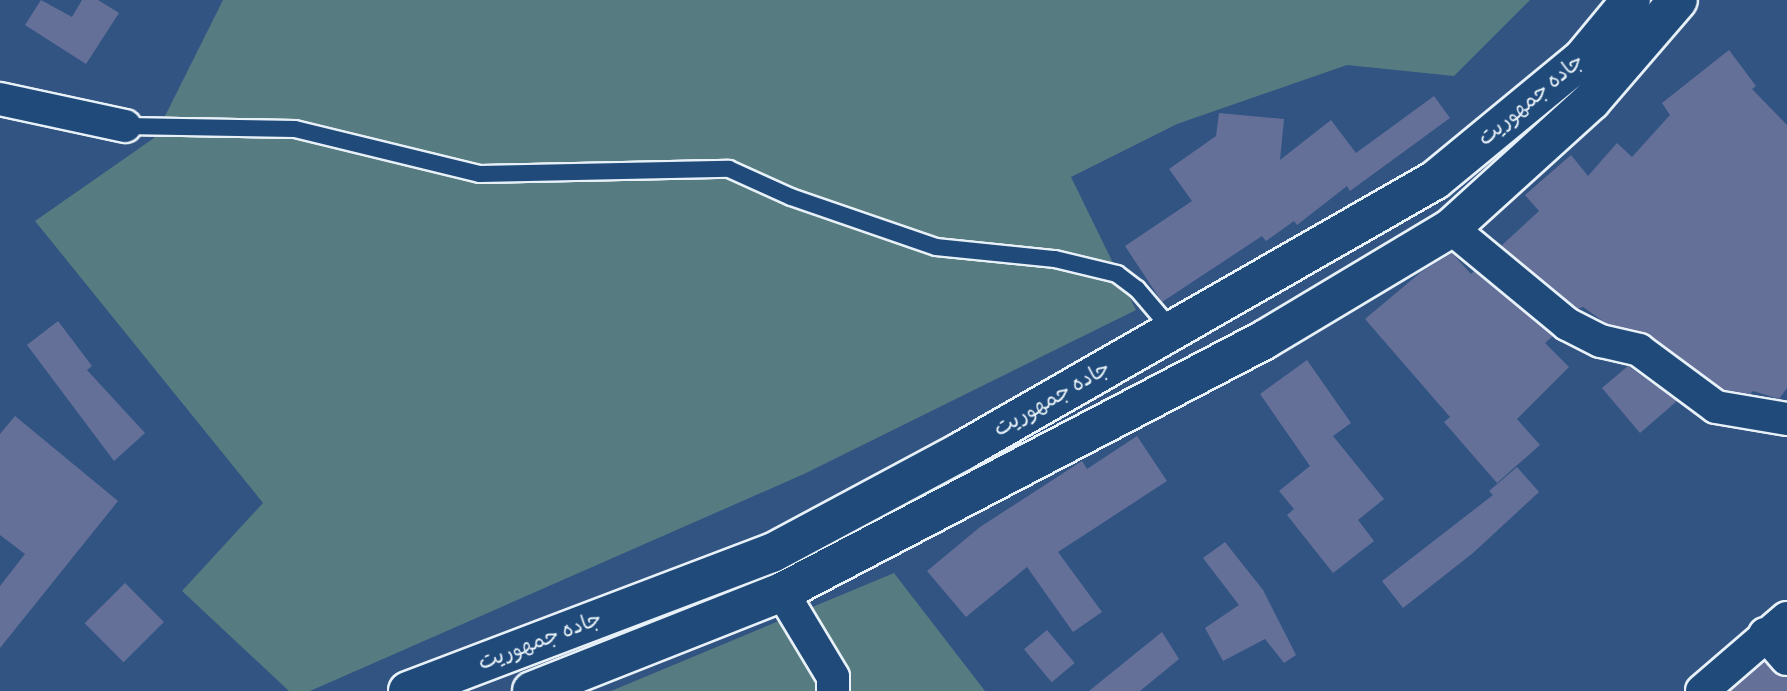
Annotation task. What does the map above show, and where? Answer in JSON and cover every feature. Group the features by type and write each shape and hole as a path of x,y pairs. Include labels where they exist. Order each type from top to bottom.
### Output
{"main road":[{"name":"جاده جمهوریت","path":"408,691 772,553 1172,330 1435,180 1583,58 1631,0"},
{"name":"جاده جمهوریت","path":"532,691 782,592 1264,340 1451,228 1591,101 1678,0"}],"street":[{"path":"0,79 14,102 125,126"},
{"path":"1451,228 1567,324 1601,341 1639,350 1716,407 1787,419"},
{"path":"782,592 833,677 833,691"},
{"path":"1702,691 1776,626 1787,659"}],"lane":[{"path":"125,126 295,130 480,174 729,169 791,197 936,247 1055,259 1117,274 1137,289 1172,330"}],"green space":[{"path":"223,0 1530,0 1454,76 1347,65 1177,124 1071,177 1136,310 804,474 310,691 289,691 182,591 263,503 35,221 154,138"},
{"path":"894,573 985,691 611,691"}],"building":[{"path":"41,0 72,17 82,0 98,0 119,13 86,64 25,25"},
{"path":"1729,50 1756,86 1752,89 1787,125 1787,388 1779,399 1753,391 1750,394 1723,390 1649,335 1607,324 1583,307 1577,309 1501,246 1539,211 1525,195 1571,155 1588,176 1617,143 1632,157 1670,115 1662,103"},
{"path":"1434,96 1450,118 1350,191 1347,186 1297,225 1294,221 1266,241 1262,236 1162,302 1125,246 1192,201 1169,169 1216,136 1219,113 1284,119 1280,160 1331,120 1356,153"},
{"path":"1452,253 1471,274 1474,271 1553,336 1545,343 1569,367 1517,419 1540,445 1497,483 1444,422 1450,417 1365,319 1421,272"},
{"path":"58,321 92,366 87,370 145,433 114,461 27,345"},
{"path":"1307,360 1351,423 1333,436 1384,499 1358,520 1374,541 1333,573 1287,515 1294,509 1279,491 1310,466 1260,394"},
{"path":"1628,366 1677,401 1640,433 1602,388"},
{"path":"15,416 118,501 0,648 0,586 25,554 0,535 0,434"},
{"path":"1137,436 1167,481 1058,552 1102,612 1073,632 1027,567 966,617 927,571 980,527 1082,461 1087,469"},
{"path":"1517,467 1539,492 1473,553 1403,608 1382,581 1493,495 1489,491"},
{"path":"1225,542 1263,590 1296,655 1284,663 1265,639 1223,661 1205,628 1239,605 1203,558"},
{"path":"125,583 164,622 124,662 85,623"},
{"path":"1047,630 1075,663 1052,682 1024,649"},
{"path":"1162,632 1179,659 1140,691 1089,691"},
{"path":"1765,661 1787,677 1787,691 1730,691"}]}
